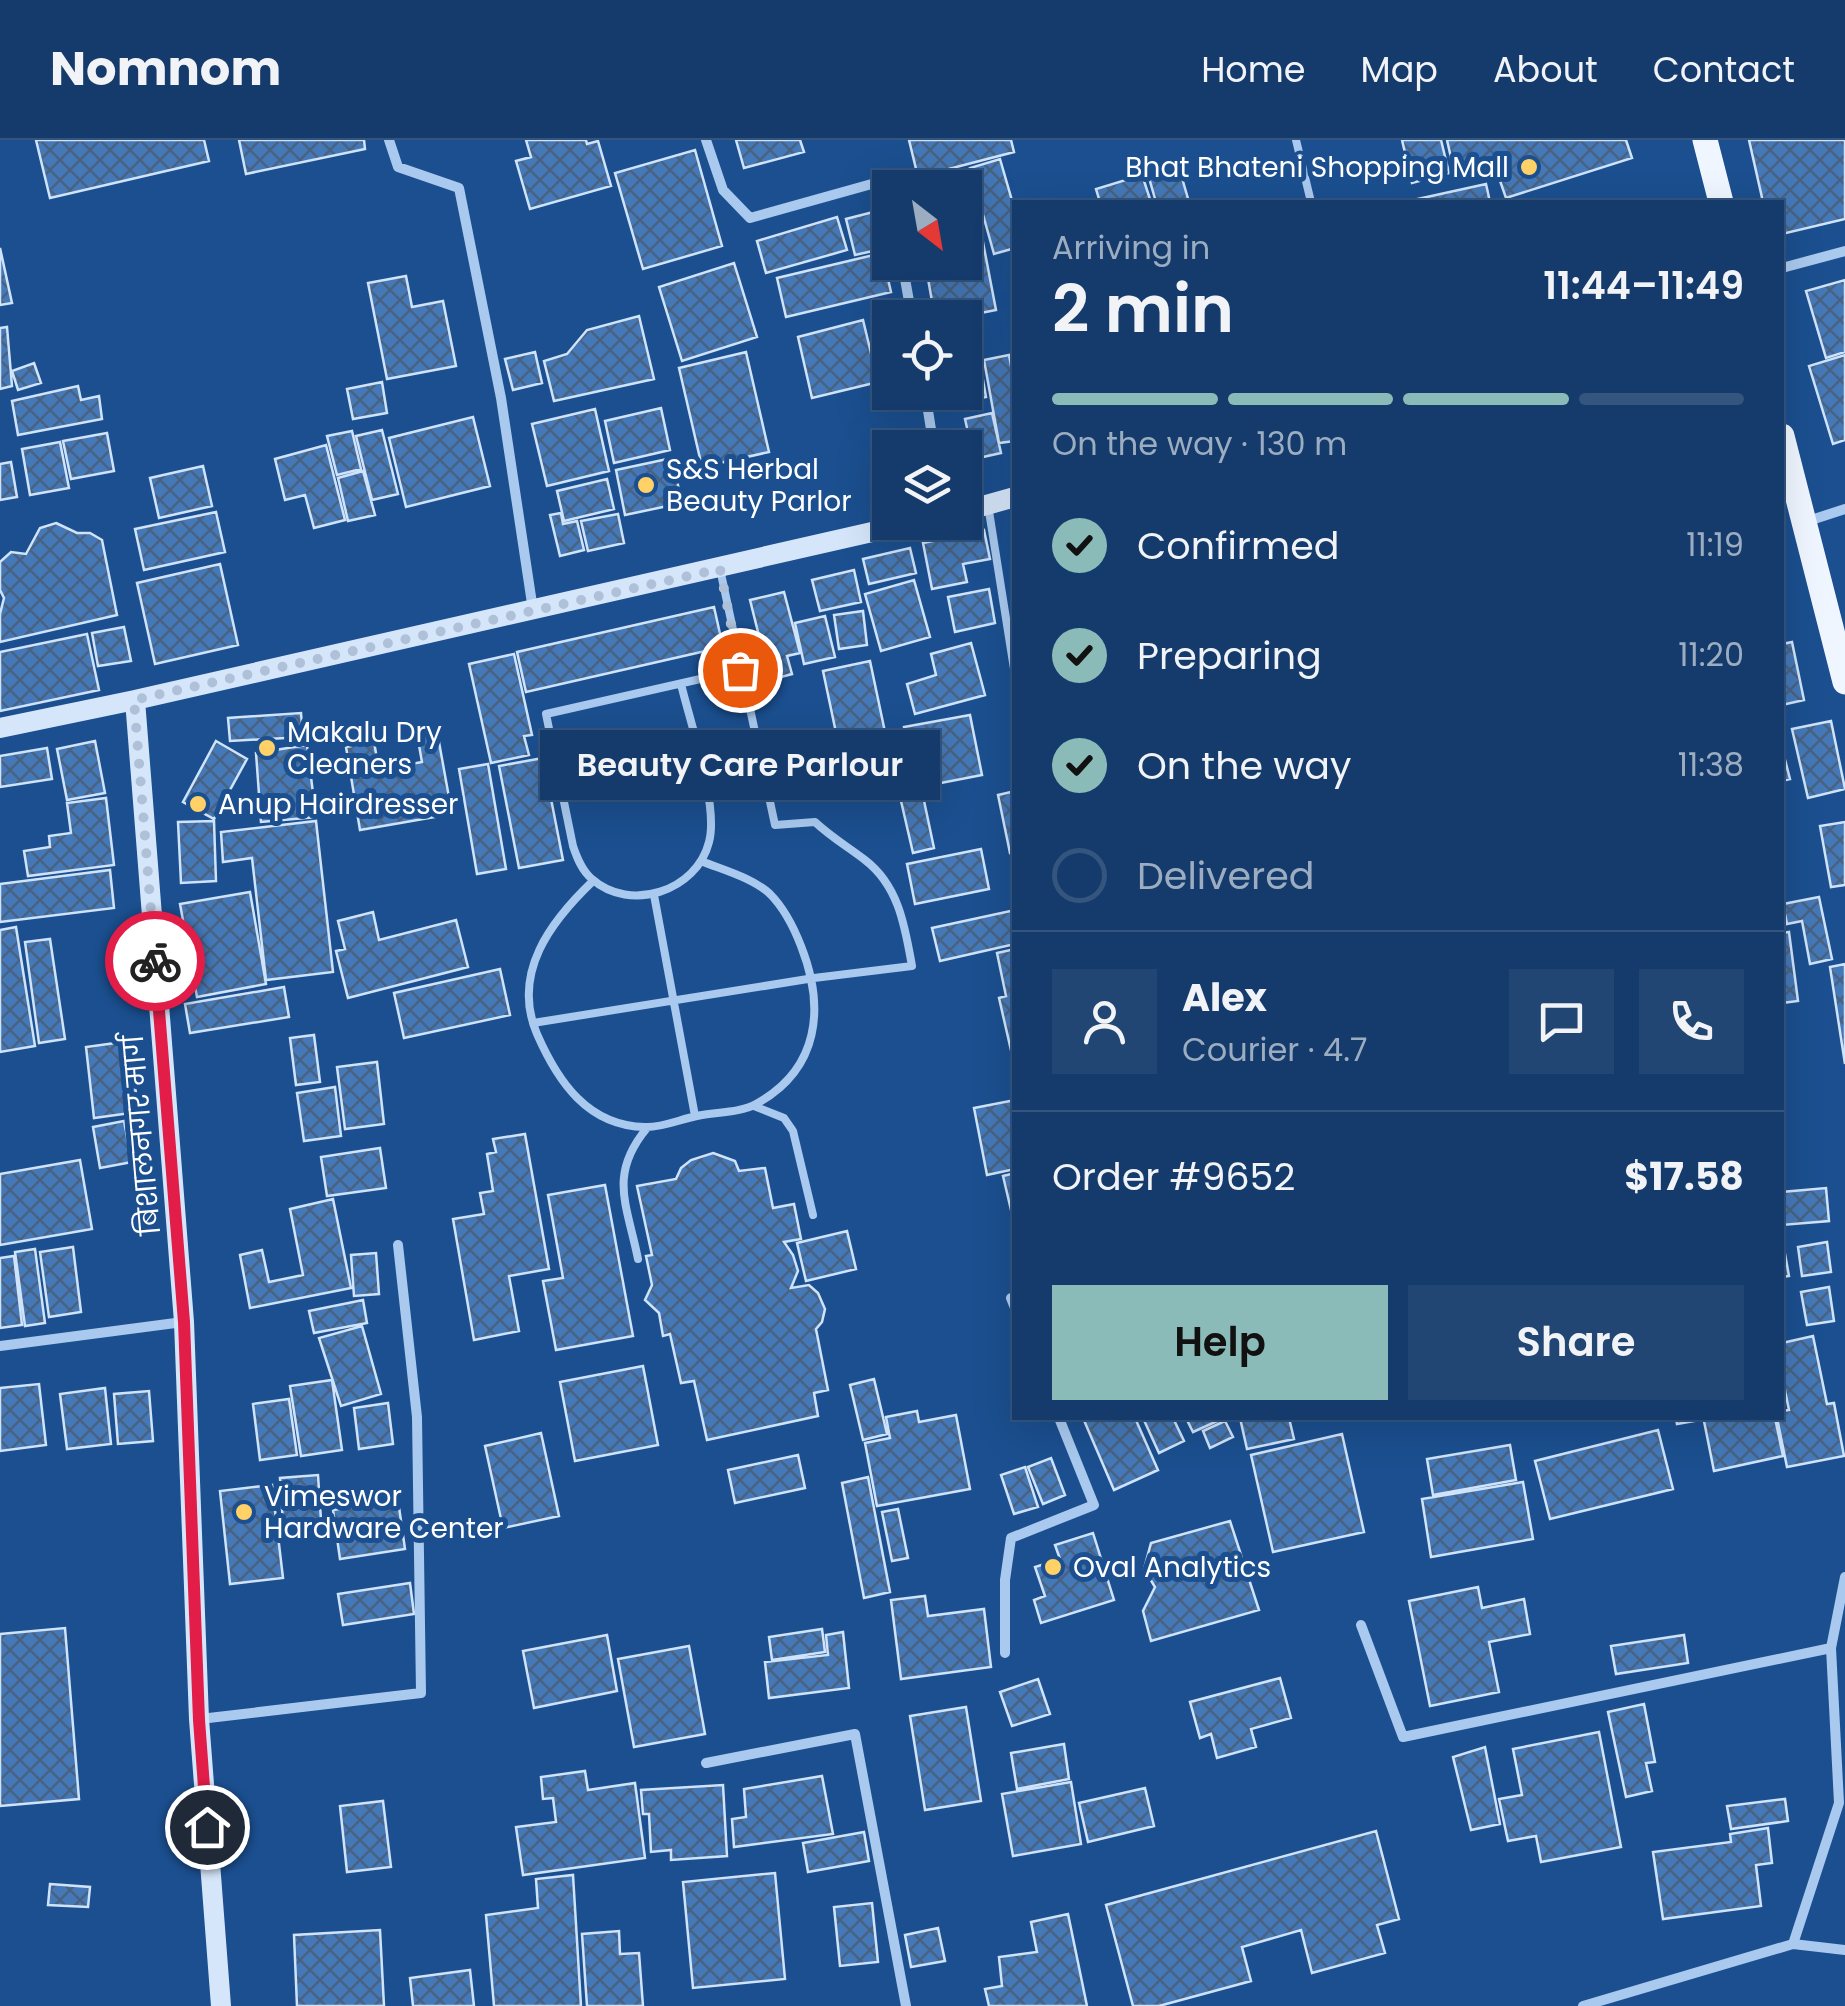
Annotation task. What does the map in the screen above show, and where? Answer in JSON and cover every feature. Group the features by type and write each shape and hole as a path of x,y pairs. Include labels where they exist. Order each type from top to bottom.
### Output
{"main road":[{"path":"1705,140 1720,200"},
{"path":"1784,443 1845,682"},
{"path":"982,507 1012,499"},
{"path":"0,728 872,533"},
{"name":"बिशालनगर मार्ग","path":"134,700 184,1322 199,1720 221,2006"}],"street":[{"path":"389,140 398,167 458,188 501,398 533,610"},
{"path":"706,140 723,190 750,218 872,184"},
{"path":"1784,267 1845,250"},
{"path":"1805,522 1845,509"},
{"path":"199,1720 421,1694 417,1417 398,1245"},
{"path":"0,1346 184,1322"},
{"path":"1005,1653 1006,1580 1012,1538 1094,1505 1060,1420"},
{"path":"1793,1944 1839,1803 1830,1648 1845,1578"},
{"path":"1361,1625 1402,1737 1830,1648"},
{"path":"706,1763 854,1734 906,2006"},
{"path":"1583,2006 1793,1944 1845,1950"}],"lane":[{"path":"1296,140 1311,200"},
{"path":"988,505 1012,656"},
{"path":"532,1023 912,966 904,924 890,886 868,862 835,841 815,822 775,826 720,569"},
{"path":"681,684 712,817 710,842 701,861 680,883 654,896 628,896 593,881 580,864 546,714 740,670"},
{"path":"593,881 564,908 540,942 530,981 532,1023 552,1068 574,1098 607,1120 647,1128 754,1106 805,1057 816,1018 814,978 794,926 769,893 701,861"},
{"path":"654,896 696,1116"},
{"path":"754,1106 784,1118 793,1131 813,1215"},
{"path":"638,1259 622,1166 630,1148 647,1128"}],"building":[{"path":"36,140 204,140 209,161 50,198"},
{"path":"239,140 364,140 365,149 246,174"},
{"path":"526,140 586,140 587,144 598,141 611,186 530,209 516,161 531,157"},
{"path":"736,140 800,140 804,152 744,168"},
{"path":"909,140 1011,140 1014,152 945,170 916,170"},
{"path":"1402,140 1441,140 1449,173 1412,183"},
{"name":"Bhat Bhateni Shopping Mall","path":"1447,140 1626,140 1632,158 1506,198 1498,175 1456,180"},
{"path":"1749,140 1845,140 1845,219 1784,234 1784,200 1763,200"},
{"path":"695,150 722,246 643,269 615,173"},
{"path":"1000,159 1012,201 1012,249 994,254 982,211 982,170 971,170"},
{"path":"1177,161 1188,200 1155,200 1147,171"},
{"path":"1142,175 1150,200 1099,200 1096,189"},
{"path":"1486,184 1490,200 1413,200"},
{"path":"872,212 872,251 855,255 846,219"},
{"path":"837,217 847,250 766,273 757,241"},
{"path":"982,237 996,310 982,313 982,300 932,300 928,280 982,280"},
{"path":"0,248 12,303 0,305"},
{"path":"872,255 872,280 888,280 891,292 786,317 777,278"},
{"path":"734,263 757,337 682,361 659,287"},
{"path":"406,276 412,307 443,301 456,366 387,379 368,283"},
{"path":"1845,280 1845,352 1826,358 1806,291"},
{"path":"639,316 654,379 554,401 544,361 567,354 587,330"},
{"path":"863,320 872,357 872,383 812,398 798,337"},
{"path":"7,327 12,386 0,389 0,328"},
{"path":"535,352 542,383 513,390 505,359"},
{"path":"746,352 769,452 702,467 679,368"},
{"path":"1009,355 1012,441 999,443 984,360"},
{"path":"1845,355 1845,440 1833,444 1809,366"},
{"path":"34,363 41,383 18,390 12,371"},
{"path":"382,382 387,413 353,419 347,389"},
{"path":"78,386 81,400 99,396 102,419 18,435 12,401"},
{"path":"661,408 670,450 614,463 605,421"},
{"path":"595,409 609,471 547,486 532,424"},
{"path":"992,413 1001,453 982,457 982,430 967,430 965,419"},
{"path":"473,417 490,486 406,507 389,438"},
{"path":"382,430 398,494 372,500 356,436"},
{"path":"352,431 361,469 337,475 327,436"},
{"path":"107,433 114,471 71,479 63,441"},
{"path":"60,442 69,488 30,495 22,449"},
{"path":"326,445 345,520 314,528 305,495 285,500 275,459"},
{"path":"672,458 682,503 625,515 616,470"},
{"path":"11,462 17,497 0,500 0,464"},
{"path":"203,466 212,506 159,518 150,478"},
{"path":"363,471 375,515 348,521 338,478"},
{"path":"607,479 614,509 564,521 557,491"},
{"path":"216,512 225,552 144,570 135,529"},
{"path":"561,513 563,524 577,521 584,550 560,556 550,515"},
{"path":"618,514 624,543 588,551 581,521"},
{"path":"56,523 102,540 117,615 0,642 4,598 0,590 0,562 11,552 26,554 40,528"},
{"path":"982,530 990,559 963,564 967,582 932,589 923,543 982,540"},
{"path":"910,548 916,573 869,584 863,559"},
{"path":"220,564 238,645 155,664 137,583"},
{"path":"854,570 861,602 820,611 812,580"},
{"path":"914,580 930,637 881,651 865,594"},
{"path":"989,589 995,623 955,632 948,597"},
{"path":"784,592 800,653 787,656 792,674 770,680 750,600"},
{"path":"714,607 723,647 526,692 517,652"},
{"path":"863,611 867,645 839,649 834,615"},
{"path":"825,616 835,657 804,664 795,623"},
{"path":"124,627 131,661 98,666 92,633"},
{"path":"87,634 99,690 0,711 0,652"},
{"path":"1792,642 1804,700 1784,705 1784,644"},
{"path":"971,643 985,695 915,714 907,684 936,675 931,654"},
{"path":"514,654 532,735 524,736 529,755 491,763 469,664"},
{"path":"870,661 897,789 850,799 823,671"},
{"path":"301,713 303,737 230,741 228,718"},
{"path":"970,715 982,775 915,788 904,727"},
{"path":"1831,721 1845,789 1808,798 1792,729"},
{"path":"437,731 452,814 360,830 346,747 374,742 379,770 422,762 417,734"},
{"path":"95,741 105,793 67,800 57,749"},
{"path":"216,741 247,759 214,819 183,802"},
{"path":"307,745 316,817 261,822 256,753"},
{"path":"47,748 52,779 0,787 0,756"},
{"path":"1784,756 1790,779 1784,780"},
{"path":"543,758 563,860 519,868 499,766"},
{"path":"488,764 506,869 477,874 459,769"},
{"path":"1012,792 1012,853 1010,853 998,795"},
{"path":"923,796 934,848 913,853 901,801"},
{"path":"106,798 114,865 28,876 24,851 50,847 49,836 71,833 67,803"},
{"path":"214,821 216,881 181,883 178,822"},
{"path":"316,821 333,972 266,980 252,858 223,862 221,832"},
{"path":"1845,822 1845,885 1831,887 1820,826"},
{"path":"981,849 989,889 915,904 907,864"},
{"path":"110,870 114,908 0,922 0,884"},
{"path":"250,892 266,984 197,997 180,904"},
{"path":"1819,897 1832,959 1810,964 1802,921 1787,924 1784,904"},
{"path":"1012,911 1012,945 940,961 932,928"},
{"path":"373,912 379,940 456,920 468,967 348,998 336,951 345,949 338,921"},
{"path":"16,927 35,1046 0,1052 0,930"},
{"path":"1789,932 1798,1001 1784,1003 1784,933"},
{"path":"50,939 65,1039 39,1043 25,942"},
{"path":"1012,950 1012,1055 999,998 1006,996 997,953"},
{"path":"1845,964 1845,1064 1830,967"},
{"path":"500,969 510,1015 404,1038 394,993"},
{"path":"284,987 289,1017 190,1033 185,1004"},
{"path":"314,1035 320,1082 296,1085 290,1038"},
{"path":"130,1041 138,1112 94,1118 86,1047"},
{"path":"377,1062 384,1124 345,1129 337,1067"},
{"path":"335,1087 341,1136 304,1141 297,1093"},
{"path":"1012,1101 1012,1170 987,1175 974,1108"},
{"path":"124,1121 132,1162 100,1168 93,1127"},
{"path":"525,1134 549,1269 509,1276 519,1331 474,1340 453,1219 484,1214 480,1193 493,1191 487,1154 496,1152 493,1139"},
{"path":"380,1148 386,1188 327,1196 321,1157"},
{"path":"713,1153 735,1161 739,1171 765,1168 773,1208 794,1204 801,1239 784,1242 798,1271 791,1288 809,1285 818,1293 825,1309 816,1329 828,1390 814,1393 818,1416 707,1440 694,1381 681,1383 670,1334 663,1336 659,1313 645,1300 652,1285 646,1256 652,1255 637,1186 676,1179 691,1160"},
{"path":"80,1160 92,1229 0,1245 0,1174"},
{"path":"1012,1174 1012,1214 1003,1176"},
{"path":"605,1185 633,1336 556,1350 543,1281 563,1278 548,1195"},
{"path":"1826,1188 1829,1221 1784,1225 1784,1192"},
{"path":"333,1199 351,1288 250,1308 240,1255 262,1250 269,1282 303,1275 290,1209"},
{"path":"847,1231 856,1269 806,1281 797,1243"},
{"path":"1827,1242 1831,1272 1802,1276 1798,1247"},
{"path":"73,1247 81,1312 49,1317 40,1252"},
{"path":"35,1249 45,1323 25,1326 15,1252"},
{"path":"376,1253 379,1294 354,1296 351,1255"},
{"path":"1784,1254 1789,1276 1784,1277"},
{"path":"14,1256 22,1325 0,1328 0,1258"},
{"path":"1829,1287 1834,1321 1807,1325 1801,1292"},
{"path":"363,1300 367,1323 314,1333 309,1311"},
{"path":"362,1326 381,1394 341,1406 319,1338"},
{"path":"1813,1336 1827,1404 1834,1403 1844,1456 1787,1467 1777,1420 1784,1420 1784,1411 1789,1410 1784,1386 1784,1343"},
{"path":"643,1366 658,1445 575,1461 560,1382"},
{"path":"874,1379 887,1434 863,1440 850,1385"},
{"path":"332,1380 342,1450 301,1456 290,1386"},
{"path":"39,1384 46,1445 0,1451 0,1388"},
{"path":"105,1388 111,1444 67,1449 60,1394"},
{"path":"149,1391 153,1441 118,1444 114,1394"},
{"path":"289,1399 297,1455 260,1460 253,1404"},
{"path":"388,1403 393,1444 359,1449 354,1408"},
{"path":"917,1411 919,1422 956,1415 970,1489 877,1506 865,1443 890,1438 886,1417"},
{"path":"1084,1420 1136,1420 1158,1470 1114,1490"},
{"path":"1144,1420 1174,1420 1184,1441 1159,1453"},
{"path":"1187,1420 1220,1420 1193,1432"},
{"path":"1240,1420 1289,1420 1294,1439 1247,1449"},
{"path":"1775,1420 1783,1456 1714,1471 1704,1421"},
{"path":"1225,1421 1233,1437 1210,1448 1203,1431"},
{"path":"1658,1430 1673,1489 1550,1519 1535,1461"},
{"path":"541,1433 559,1516 503,1528 485,1446"},
{"path":"1342,1434 1364,1532 1273,1552 1251,1455"},
{"path":"1510,1445 1516,1480 1433,1495 1427,1459"},
{"path":"798,1455 805,1488 735,1503 728,1470"},
{"path":"1051,1458 1065,1495 1043,1504 1028,1467"},
{"path":"1025,1467 1038,1507 1014,1514 1001,1475"},
{"path":"318,1475 321,1520 283,1524 280,1478"},
{"path":"868,1477 890,1592 864,1598 842,1483"},
{"path":"1523,1482 1533,1539 1431,1557 1422,1499"},
{"path":"272,1485 283,1578 230,1584 220,1491"},
{"path":"398,1500 405,1549 340,1559 333,1510"},
{"path":"898,1509 908,1558 892,1561 882,1512"},
{"path":"1230,1521 1259,1610 1151,1641 1143,1611 1155,1587 1144,1569 1151,1543"},
{"path":"1093,1533 1114,1600 1041,1623 1034,1600 1045,1596 1035,1567 1060,1559 1055,1545"},
{"path":"410,1583 414,1614 343,1625 338,1594"},
{"path":"1478,1587 1482,1608 1524,1599 1530,1634 1489,1642 1499,1692 1430,1706 1409,1601"},
{"path":"925,1596 928,1616 984,1609 991,1667 901,1679 891,1600"},
{"path":"65,1628 79,1799 0,1806 0,1634"},
{"path":"822,1629 825,1652 772,1660 769,1637"},
{"path":"843,1632 849,1688 769,1698 765,1662 828,1655 826,1635"},
{"path":"607,1635 617,1691 534,1708 523,1651"},
{"path":"1684,1635 1688,1663 1616,1674 1611,1646"},
{"path":"689,1646 705,1734 634,1747 618,1659"},
{"path":"1280,1678 1291,1718 1251,1729 1256,1747 1217,1758 1211,1734 1200,1738 1190,1702"},
{"path":"1038,1679 1050,1714 1012,1726 1000,1692"},
{"path":"1644,1704 1655,1762 1646,1763 1652,1791 1626,1797 1608,1712"},
{"path":"966,1707 981,1801 925,1810 910,1716"},
{"path":"1599,1732 1621,1847 1541,1862 1536,1836 1508,1841 1499,1799 1522,1795 1513,1749"},
{"path":"1064,1744 1069,1779 1017,1789 1011,1753"},
{"path":"1485,1747 1500,1824 1471,1830 1453,1757"},
{"path":"585,1771 588,1790 635,1783 645,1858 523,1875 516,1827 556,1822 553,1798 543,1799 541,1777"},
{"path":"822,1776 833,1834 734,1847 732,1819 746,1817 744,1789"},
{"path":"1071,1782 1081,1844 1013,1856 1002,1794"},
{"path":"723,1785 727,1856 671,1860 671,1850 651,1852 649,1814 643,1814 641,1790"},
{"path":"1145,1788 1154,1826 1088,1842 1079,1803"},
{"path":"1785,1799 1788,1821 1731,1829 1727,1806"},
{"path":"383,1801 391,1867 347,1872 340,1806"},
{"path":"1768,1828 1772,1863 1756,1865 1761,1906 1663,1919 1653,1852 1731,1842 1730,1834"},
{"path":"1376,1831 1399,1919 1377,1925 1385,1953 1312,1973 1301,1930 1242,1947 1251,1981 1159,2006 1133,2006 1106,1905"},
{"path":"864,1832 869,1861 808,1872 803,1843"},
{"path":"775,1873 785,1979 693,1988 683,1882"},
{"path":"573,1875 581,2006 494,2006 486,1915 538,1908 536,1879"},
{"path":"50,1884 90,1887 88,1907 48,1905"},
{"path":"872,1903 878,1962 840,1966 834,1907"},
{"path":"1068,1914 1087,2006 989,2006 985,1989 1002,1986 999,1957 1037,1952 1031,1922"},
{"path":"938,1928 945,1961 911,1967 905,1935"},
{"path":"380,1930 384,2006 297,2006 294,1935"},
{"path":"619,1931 620,1954 639,1953 643,2006 587,2006 582,1934"},
{"path":"470,1970 474,2006 413,2006 410,1978"}],"way so far":[{"path":"155,961 134,700 720,569 740,670"}],"place":[{"name":"Bhat Bhateni Shopping Mall","path":"1529,167"},
{"name":"S&S Herbal Beauty Parlor","path":"646,485"},
{"name":"Beauty Care Parlour","path":"740,670"},
{"name":"Makalu Dry Cleaners","path":"267,748"},
{"name":"Anup Hairdresser","path":"198,804"},
{"name":"Vimeswor Hardware Center","path":"244,1512"},
{"name":"Oval Analytics","path":"1053,1567"}],"route":[{"path":"155,961 184,1322 199,1720 207,1827"}]}
